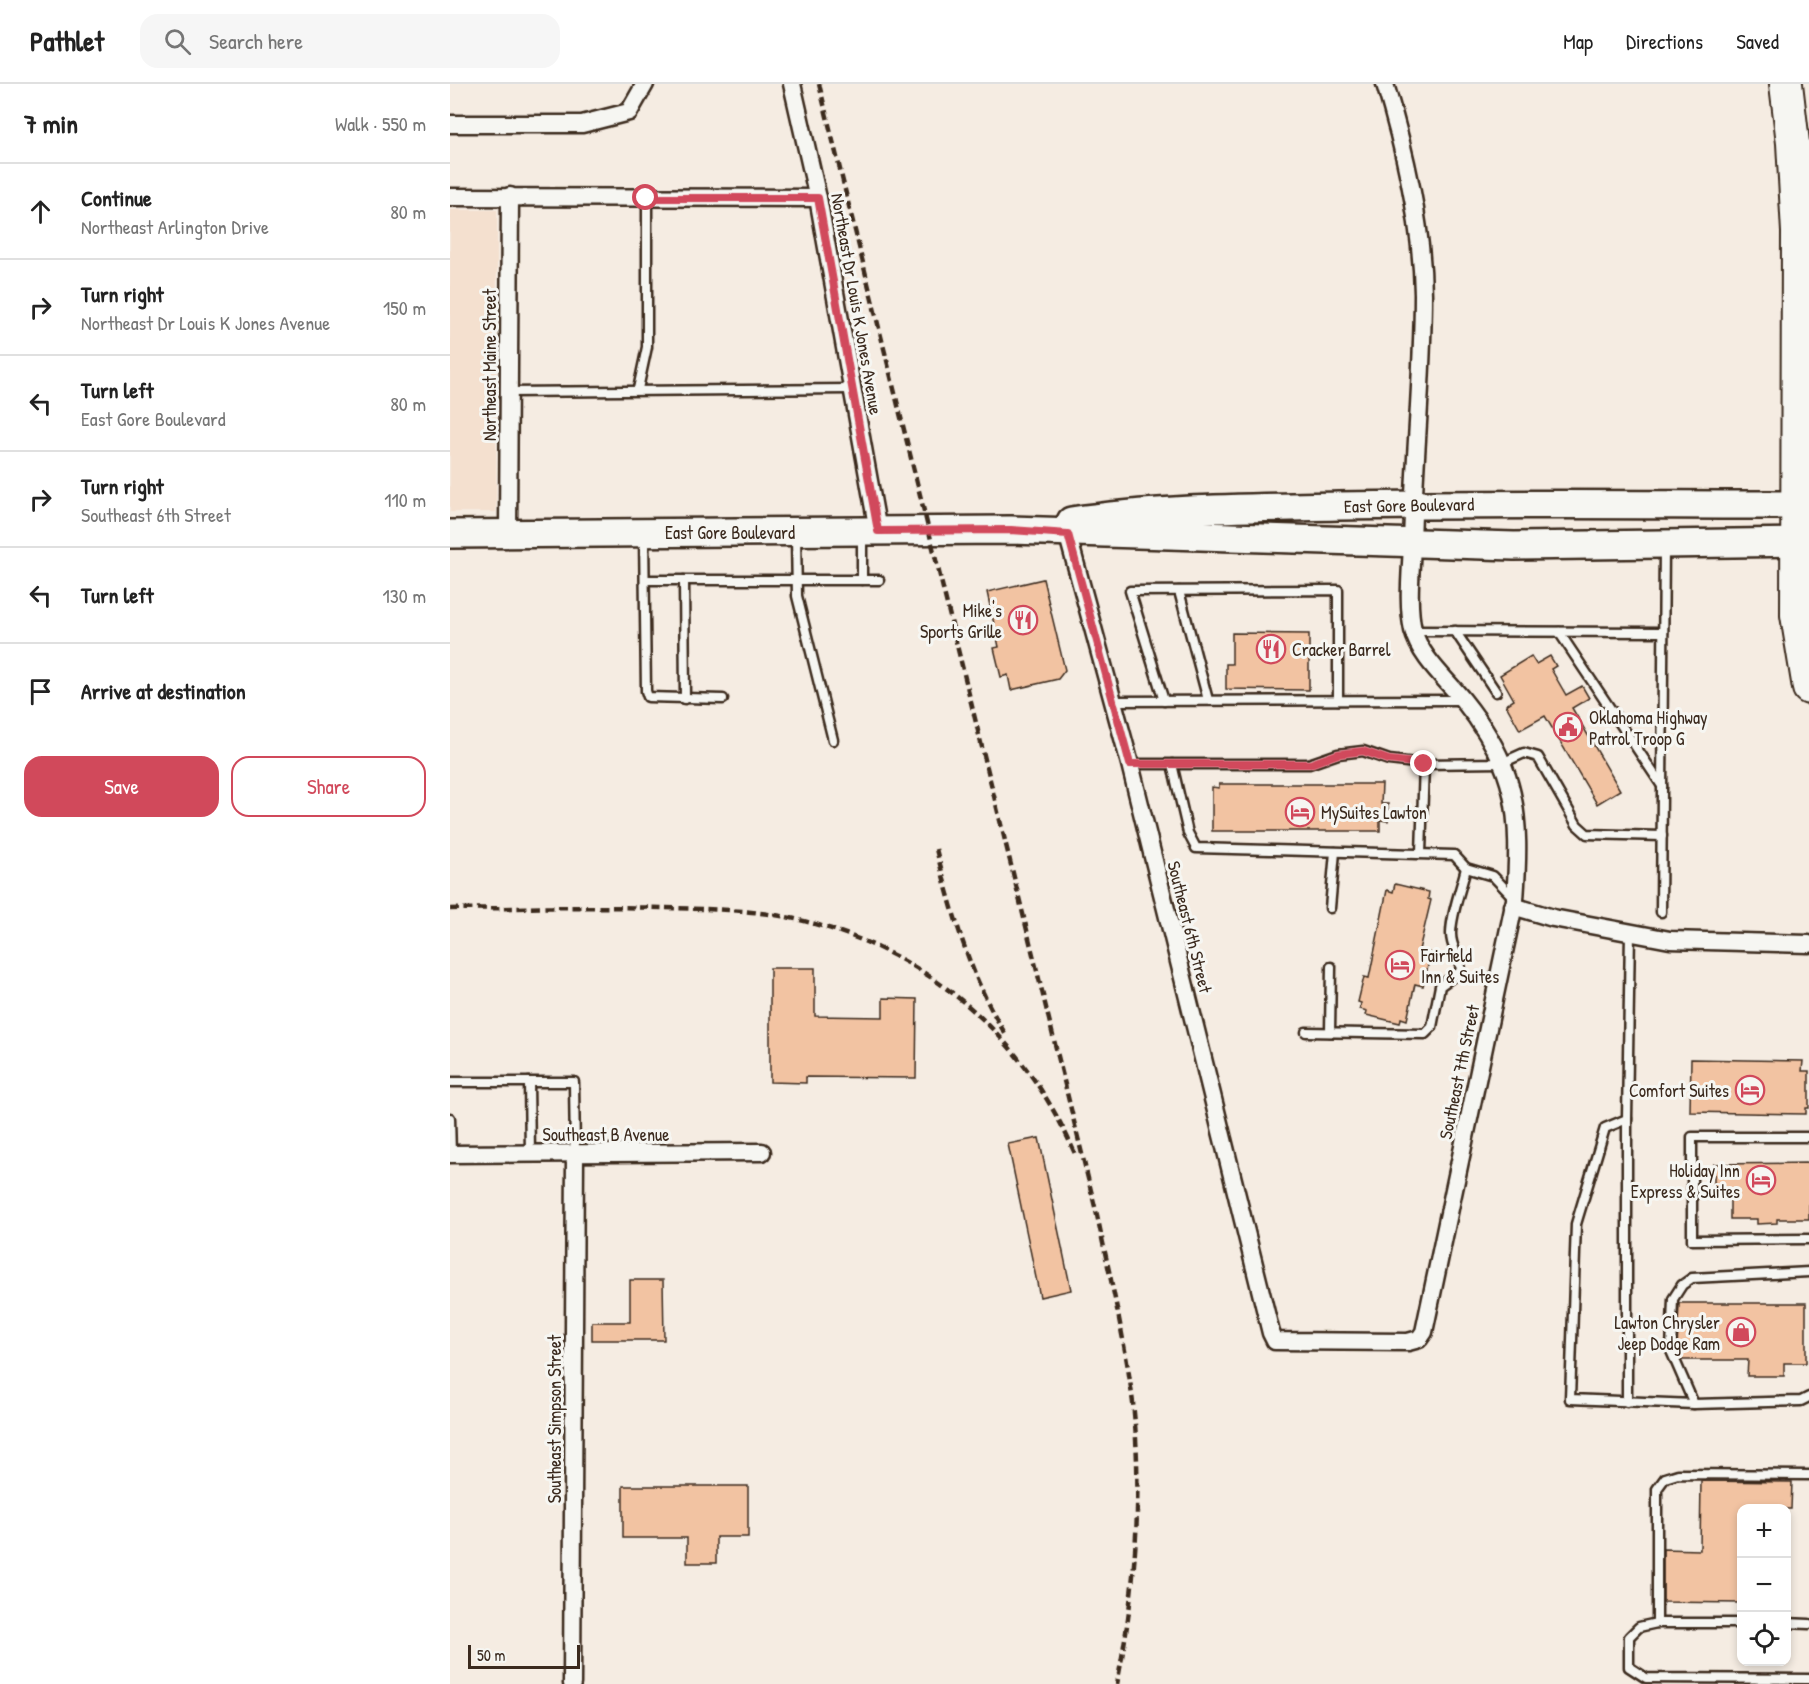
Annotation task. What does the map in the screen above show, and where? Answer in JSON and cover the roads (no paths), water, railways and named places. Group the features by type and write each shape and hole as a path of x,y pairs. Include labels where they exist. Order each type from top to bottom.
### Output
{"highway":[{"path":"1786,84 1793,143 1798,232 1803,542 1797,615 1809,688"}],"main road":[{"name":"East Gore Boulevard","path":"1066,528 1120,514 1412,504 1803,505"},
{"path":"1664,504 1664,542"},
{"name":"East Gore Boulevard","path":"450,534 870,532 1066,528 1514,546 1664,542 1803,542"}],"street":[{"path":"450,124 582,124 629,112 645,84"},
{"name":"Northeast Dr Louis K Jones Avenue","path":"792,84 818,198 853,389 870,532"},
{"name":"Southeast 7th Street","path":"1385,84 1412,190 1423,292 1412,504 1414,631 1428,658 1491,737 1510,783 1519,843 1514,903 1424,1332 1419,1339 1408,1342"},
{"name":"Northeast Maine Street","path":"508,534 507,392 510,196"},
{"path":"450,197 818,198"},
{"name":"Southeast 6th Street","path":"1066,528 1130,764 1271,1333 1275,1341 1408,1342"},
{"path":"1514,903 1553,918 1670,940 1809,944"},
{"name":"Southeast B Avenue","path":"450,1154 762,1152"},
{"name":"Southeast Simpson Street","path":"572,1684 575,1154"}],"lane":[{"path":"638,389 647,347 646,198"},
{"path":"507,392 638,389 853,389"},
{"path":"796,532 797,596 833,740"},
{"path":"862,580 870,532"},
{"path":"645,533 646,692 648,697 654,699 723,699"},
{"path":"1661,912 1664,542"},
{"path":"645,580 879,580"},
{"path":"684,580 685,699"},
{"path":"1164,701 1130,591 1338,590 1338,700"},
{"path":"1179,591 1208,700"},
{"path":"1414,631 1663,632"},
{"path":"1455,631 1496,692"},
{"path":"1560,632 1662,786"},
{"path":"1113,701 1463,700"},
{"path":"1130,764 1310,764 1338,754 1363,751 1389,760 1424,764 1502,763 1524,753 1538,757 1577,825 1587,834 1662,836"},
{"path":"1172,764 1188,833 1196,848 1454,855 1466,868 1493,876 1514,903"},
{"path":"1421,854 1424,764"},
{"path":"1330,908 1335,852"},
{"path":"1306,1032 1425,1034 1432,1027 1440,986 1461,971 1460,957 1452,945 1451,932 1466,868"},
{"path":"1627,1402 1627,1119 1630,932"},
{"path":"1330,1032 1331,967"},
{"path":"450,1082 574,1082 575,1154"},
{"path":"529,1082 530,1154"},
{"path":"450,1118 450,1154"},
{"path":"1627,1119 1605,1128 1576,1224 1570,1399 1695,1404 1801,1401 1809,1397"},
{"path":"1809,1137 1692,1137 1692,1240 1809,1239"},
{"path":"1695,1404 1671,1351 1673,1299 1682,1285 1692,1278 1809,1272"},
{"path":"1657,1623 1658,1489 1665,1478 1678,1474 1809,1475"},
{"path":"1737,1623 1657,1623 1639,1627 1629,1636 1629,1667 1646,1678 1809,1679"},
{"path":"1791,1623 1809,1624"}],"railway":[{"path":"819,84 1097,1215 1122,1332 1136,1438 1137,1508 1133,1579 1117,1684"},
{"path":"936,849 964,945 982,991 1006,1035"},
{"path":"450,909 611,907 727,910 791,918 839,931 883,950 925,973 963,1001 997,1034 1028,1071 1054,1111 1076,1156"}],"place":[{"name":"Mike's Sports Grille","path":"1023,620"},
{"name":"Cracker Barrel","path":"1271,649"},
{"name":"Oklahoma Highway Patrol Troop G","path":"1568,727"},
{"name":"MySuites Lawton","path":"1300,812"},
{"name":"Fairfield Inn & Suites","path":"1400,965"},
{"name":"Comfort Suites","path":"1750,1090"},
{"name":"Holiday Inn Express & Suites","path":"1761,1180"},
{"name":"Lawton Chrysler Jeep Dodge Ram","path":"1741,1332"}]}
